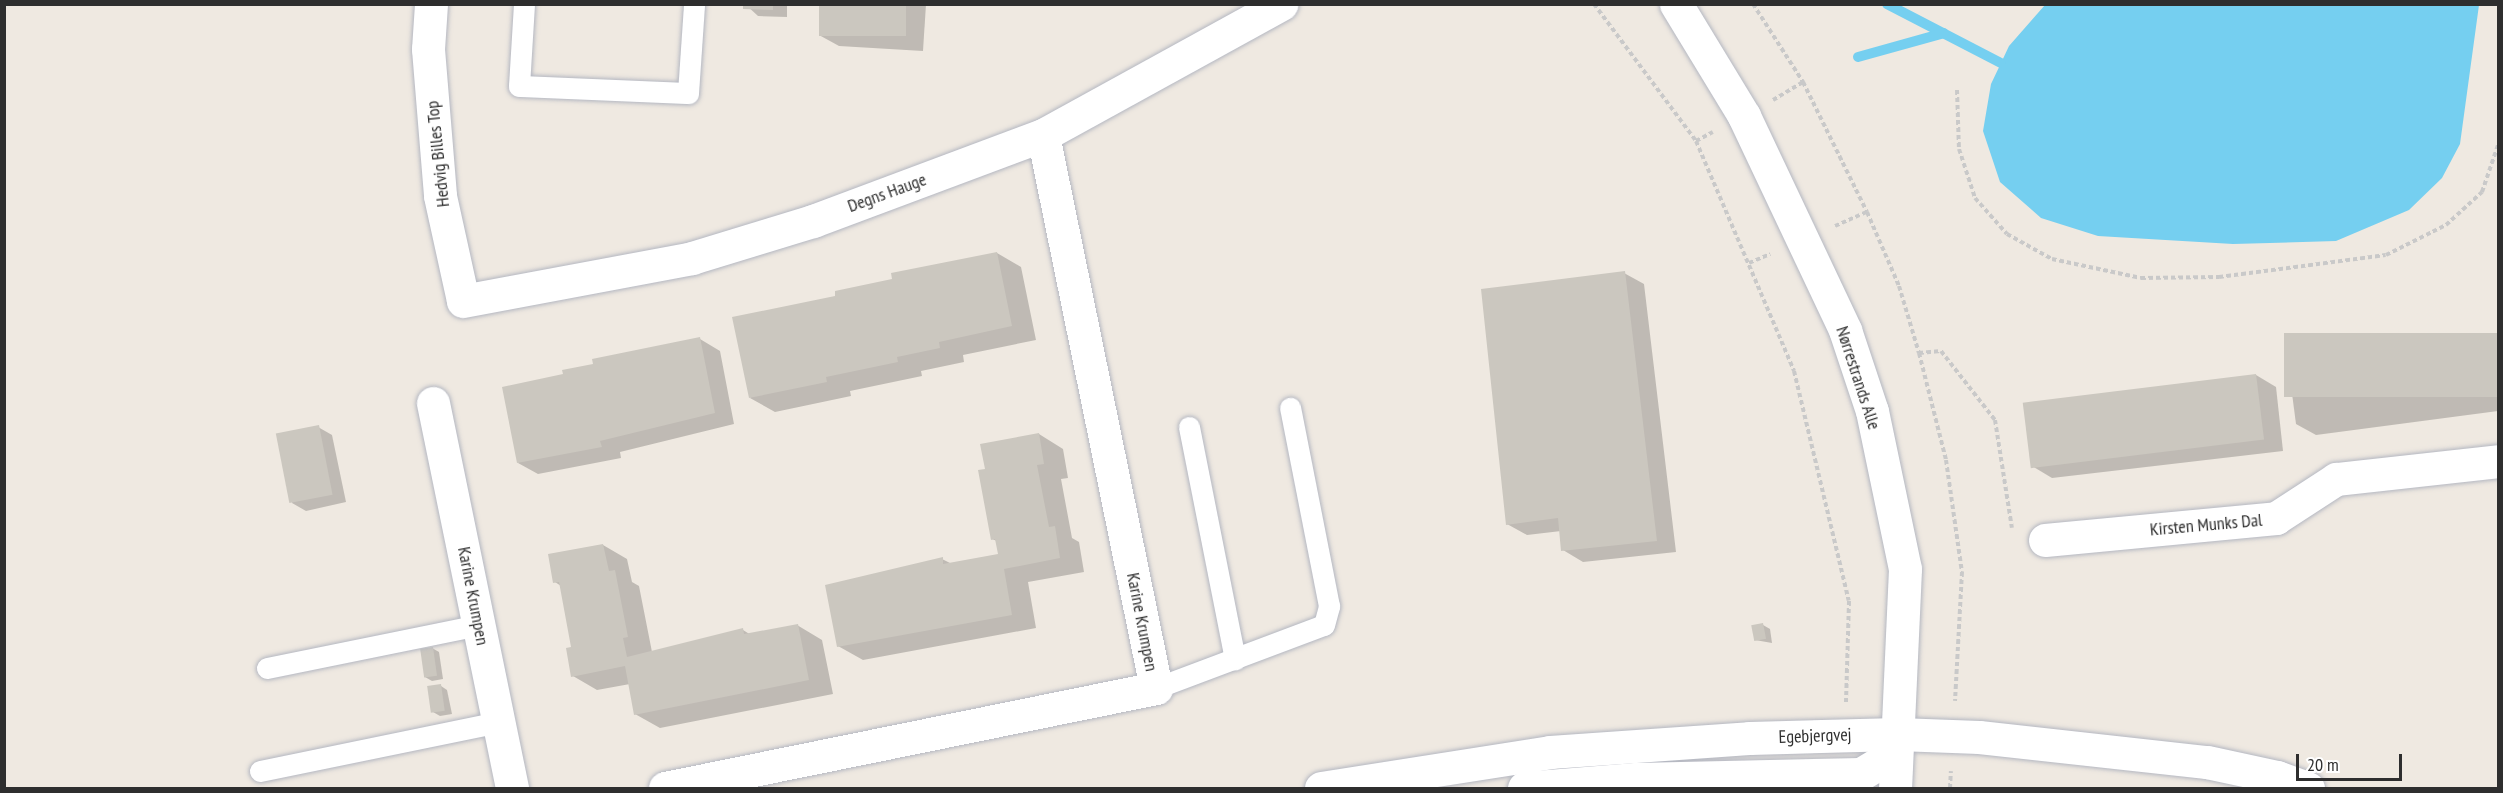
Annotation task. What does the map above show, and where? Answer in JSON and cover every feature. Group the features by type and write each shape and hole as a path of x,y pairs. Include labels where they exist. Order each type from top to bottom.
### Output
{"street":[{"name":"Hedvig Billes Top","path":"431,4 428,49 440,196 463,301"},
{"name":"Degns Hauge","path":"463,301 692,258 813,221 1043,135 1281,4"},
{"name":"Nørrestrands Alle","path":"1676,4 1744,116 1845,330 1872,411 1905,570 1895,789"},
{"name":"Karine Krumpen","path":"665,789 1156,688 1043,135"},
{"name":"Karine Krumpen","path":"433,403 512,789"},
{"name":"Kirsten Munks Dal","path":"2045,540 2276,518 2336,479 2499,461"},
{"name":"Egebjergvej","path":"1321,789 1550,752 1898,734 1953,737 2207,762 2277,777 2308,789"},
{"path":"1524,789 1636,779 1861,774 1889,757 1898,734"}],"lane":[{"path":"524,4 519,86 688,93 694,4"},
{"path":"1156,688 1324,625 1329,606 1290,408"},
{"path":"1189,427 1235,658"},
{"path":"267,668 479,625"},
{"path":"260,771 498,722"}],"path":[{"path":"1594,4 1696,141 1794,371 1850,601 1844,735"},
{"path":"1753,4 1803,82 1867,212 1899,286 1919,353 1946,460 1962,572 1953,737"},
{"path":"1957,90 1959,149 1975,198 2007,234 2052,259 2141,278 2219,277 2386,255 2446,225 2482,192 2499,145"},
{"path":"1919,353 1941,351 1995,420 2010,528 2040,523 2045,540"}],"water":[{"path":"2045,5 2479,5 2460,144 2442,178 2409,210 2336,241 2233,244 2098,236 2041,218 2000,182 1983,131 1991,84 2009,46"}],"building":[{"path":"743,4 773,4 773,10 743,9"},
{"path":"819,4 906,4 906,36 819,36"},
{"path":"997,252 1012,326 939,342 940,348 897,357 898,362 826,377 827,382 749,398 732,317 835,296 835,291 892,279 891,273"},
{"path":"1625,271 1657,541 1561,551 1558,518 1506,525 1481,289"},
{"path":"2284,333 2498,333 2498,397 2284,397"},
{"path":"700,337 715,413 600,441 602,447 517,463 502,387 563,374 562,370 593,364 592,359"},
{"path":"2256,374 2264,440 2031,468 2023,403"},
{"path":"319,425 333,495 289,503 276,433"},
{"path":"1039,433 1044,464 1037,465 1049,527 1055,526 1060,558 1004,569 1012,615 837,647 825,585 943,557 943,564 998,554 995,539 991,540 978,470 985,469 980,444"},
{"path":"603,544 609,571 615,570 628,637 623,638 627,657 743,628 744,634 798,624 809,680 634,715 625,666 571,677 566,648 571,647 559,582 553,583 548,554"},
{"path":"1763,623 1766,639 1754,641 1751,625"},
{"path":"433,647 437,676 424,678 420,649"},
{"path":"441,684 445,711 431,713 427,686"}],"waterway":[{"path":"1887,4 2001,63"},
{"path":"1858,57 1944,33"}]}
